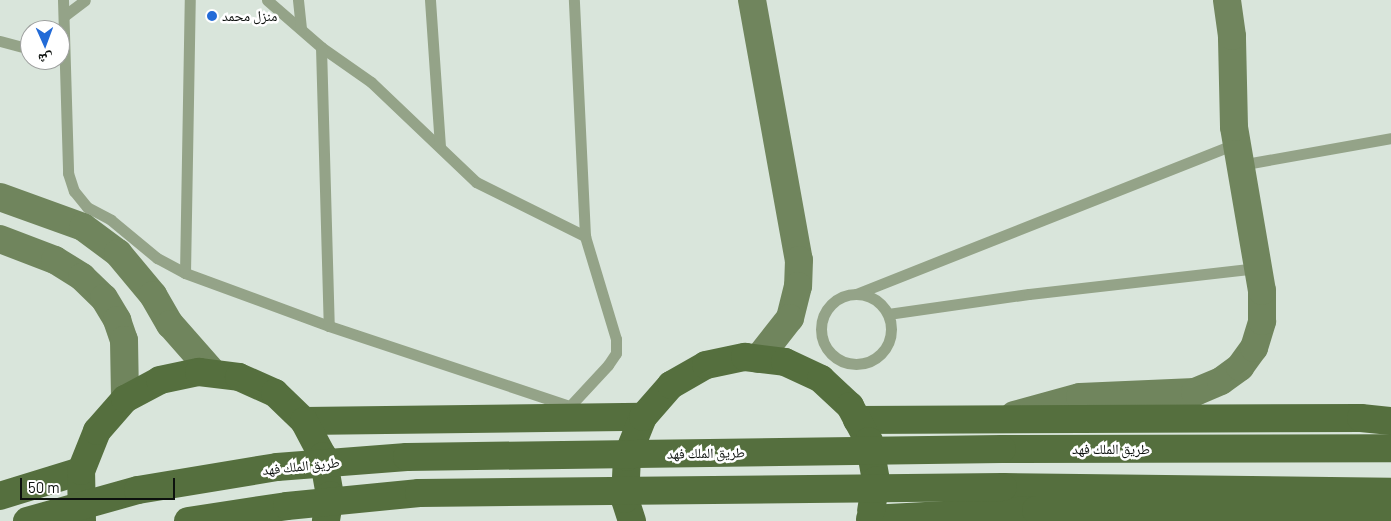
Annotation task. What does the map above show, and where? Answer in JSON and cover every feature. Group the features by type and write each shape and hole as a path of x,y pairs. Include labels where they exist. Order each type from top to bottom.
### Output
{"main road":[{"path":"632,521 625,499 627,457 643,417 671,385 706,365 745,357 784,362 821,379 850,406 869,441 876,480 869,520 969,517 1036,510 1391,510"},
{"path":"82,521 81,471 97,431 125,399 160,380 199,372 239,376 275,393 304,421 323,456 330,494 326,521"},
{"path":"304,421 571,412 643,417"},
{"path":"857,420 990,422 1361,418 1391,421"},
{"name":"طريق الملك فهد","path":"27,521 148,489 277,467 398,458 1002,449 1391,448"},
{"path":"0,496 81,471"},
{"path":"188,521 286,506 419,493 1003,487 1391,492"}],"street":[{"path":"752,0 799,260 798,286 790,318 758,359"},
{"path":"990,422 1080,397 1195,392 1221,382 1240,367 1254,348 1262,321 1258,268 1238,154 1232,36 1227,0"},
{"path":"1232,36 1237,0"},
{"path":"0,197 83,228 118,253 152,295 170,324 213,373"},
{"path":"0,238 55,260 82,277 104,298 118,320 124,340 125,399"}],"lane":[{"path":"63,0 64,20"},
{"path":"64,16 85,0"},
{"path":"185,273 190,0"},
{"path":"267,0 322,47 372,82 476,182 585,236"},
{"path":"298,0 302,30"},
{"path":"430,0 440,146"},
{"path":"63,70 68,173 74,191 87,207 110,220 157,258 185,273 571,412 616,353 616,339 585,236 574,0"},
{"path":"0,41 20,46"},
{"path":"322,47 329,326"},
{"path":"856,294 875,300 888,314 891,334 888,344 875,358 856,364 837,359 824,344 821,324 829,306 846,296 856,294 1238,154 1391,138"},
{"path":"888,314 1029,294 1258,268"}],"place":[{"name":"منزل محمد","path":"212,16"}]}
